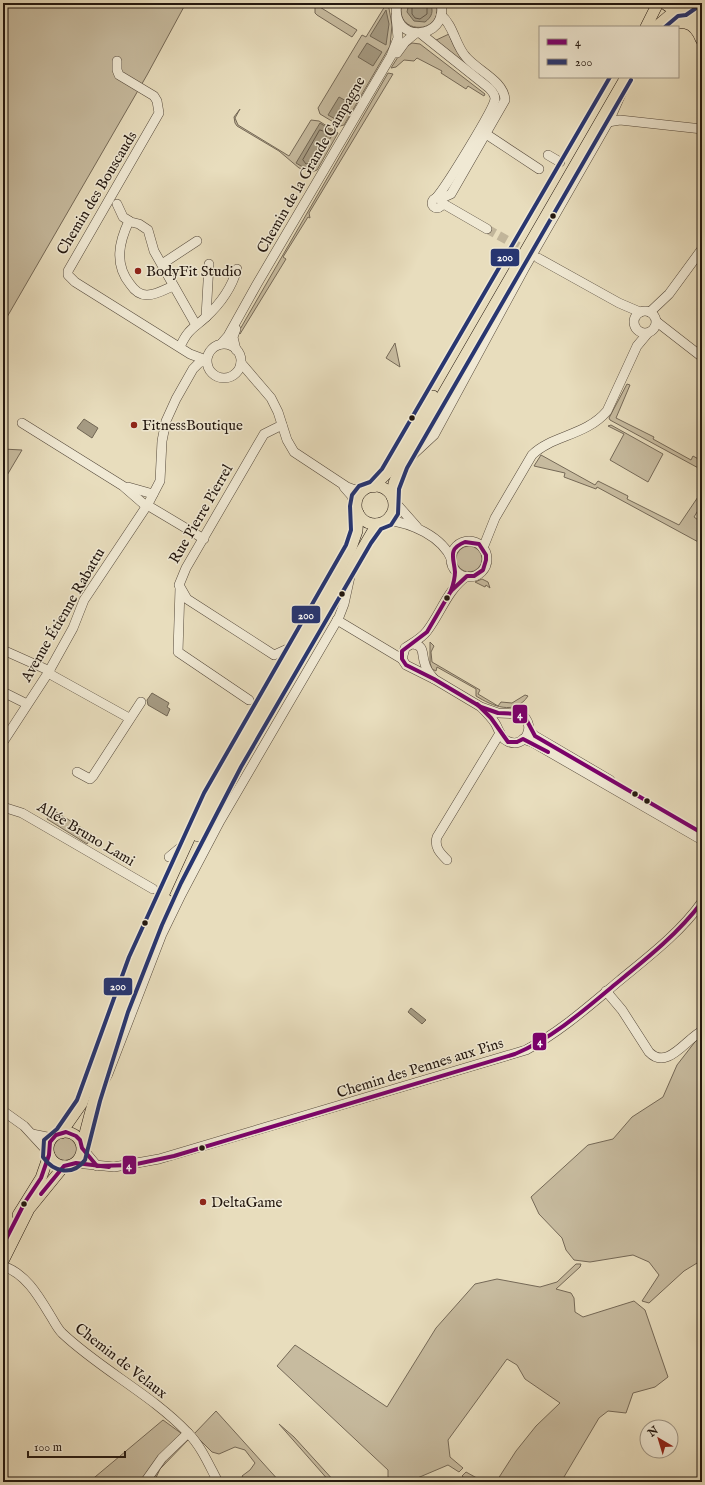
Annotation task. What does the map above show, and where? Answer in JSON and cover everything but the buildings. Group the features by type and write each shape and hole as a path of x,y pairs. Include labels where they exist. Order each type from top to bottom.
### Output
{"highway":[{"path":"666,26 678,21 691,24 698,31 702,39"}],"main road":[{"path":"646,26 658,3"},
{"path":"664,3 669,8 692,12 702,22"},
{"path":"657,26 692,3"},
{"path":"3,1245 25,1202 41,1178 50,1142 82,1103 134,959 209,795 351,548 357,531 358,498 387,473 616,78"},
{"path":"357,510 367,523 376,524 387,520 393,511 394,483 402,465 626,78"},
{"path":"370,487 382,488 393,499"},
{"path":"48,1153 56,1164 64,1166 76,1163 80,1159 92,1104 103,1065 142,959 199,834 221,791 376,524"},
{"path":"56,1135 66,1132 76,1136 82,1147"},
{"path":"3,1260 27,1212 64,1166"}],"street":[{"path":"441,3 441,15 447,20 466,57 493,80 504,95 503,105 451,194 441,203"},
{"path":"395,8 404,28 418,33 493,91 495,98 493,106 441,203"},
{"name":"Chemin de la Grande Campagne","path":"221,344 228,336 391,56 398,38 395,8"},
{"name":"Chemin de la Grande Campagne","path":"236,350 233,339 234,332 394,58 405,42 418,33 426,32 436,26 441,15"},
{"name":"Chemin des Bouscauds","path":"117,61 117,70 119,75 156,98 159,109 158,117 68,271 68,275 75,282 190,354 206,360"},
{"path":"402,465 434,435 524,269 618,104 627,78"},
{"path":"618,104 622,113 632,122"},
{"path":"608,122 620,120 702,129"},
{"path":"486,134 539,169"},
{"path":"548,155 560,162"},
{"path":"441,203 487,229"},
{"path":"116,204 123,217 147,228 153,247 173,286 196,325"},
{"path":"129,221 118,254 122,270 128,282 136,291 148,295 173,286"},
{"path":"162,264 198,242"},
{"path":"479,545 536,451 596,423 607,411 637,346 650,332 654,317 702,249"},
{"path":"538,258 619,303 654,317 682,343"},
{"path":"206,317 208,264"},
{"path":"181,347 187,332 206,317 226,293 237,269"},
{"path":"619,303 630,312 637,331 637,346"},
{"path":"634,322 636,316 640,312"},
{"path":"637,331 662,332 682,343 702,357"},
{"path":"191,372 199,363 206,360 211,350 221,344 226,344 236,350 240,363 276,406 289,445 296,455 336,481 349,492 357,510"},
{"name":"Chemin des Bouscauds","path":"181,347 193,351 211,350"},
{"name":"Chemin des Bouscauds","path":"181,347 190,357 191,372"},
{"path":"206,360 211,372"},
{"path":"231,376 238,371 240,363"},
{"path":"191,372 211,372 222,378 231,376 242,377 259,384"},
{"name":"Avenue Étienne Rabattu","path":"3,742 49,672 73,628 84,600 153,494 162,475 162,441 165,426 176,399 191,372"},
{"path":"22,423 123,486 147,505 204,539"},
{"name":"Rue Pierre Pierrel","path":"282,425 264,434 180,578 180,588 187,599 274,655 294,646"},
{"path":"336,481 353,489 370,487"},
{"path":"123,486 153,494"},
{"path":"393,499 400,511 421,531"},
{"path":"387,520 399,522 421,531 439,541 459,545"},
{"path":"439,541 449,552 455,569 451,591"},
{"path":"452,560 452,554 459,545 464,542 479,545 487,556 486,566 477,575 466,576 455,569"},
{"path":"92,1104 108,1074 162,934 220,821 337,620 344,604 352,565"},
{"path":"402,659 404,648 412,644 426,632 451,591 466,576"},
{"path":"180,588 178,652 249,700"},
{"path":"337,620 402,659 409,667 481,707 498,713 507,714 517,712 525,717 529,724 529,731 523,740"},
{"path":"426,632 422,650 424,660 434,680"},
{"path":"412,644 418,646 422,650"},
{"path":"3,650 49,672 129,718"},
{"path":"409,667 416,667 424,660"},
{"path":"3,692 27,704"},
{"path":"77,772 90,779 93,776 129,718 141,702"},
{"path":"481,707 507,741 514,743 523,740 532,742 702,840"},
{"path":"448,860 437,847 435,842 436,836 488,753 499,731 501,720 507,714"},
{"path":"529,731 534,736 702,833"},
{"path":"488,753 507,741"},
{"name":"Allée Bruno Lami","path":"3,807 22,812 153,889"},
{"path":"199,834 220,821"},
{"path":"168,857 187,842"},
{"name":"Chemin des Pennes aux Pins","path":"76,1163 114,1167 159,1159 515,1054 548,1038 606,991 668,939 702,902"},
{"path":"606,991 622,1010 649,1052 654,1057 663,1059 672,1056 688,1040 702,1031"},
{"path":"3,1111 32,1134 48,1153"},
{"path":"32,1134 56,1135"},
{"path":"82,1147 97,1166"},
{"name":"Chemin de Velaux","path":"3,1266 24,1278 38,1296 60,1332 155,1405 188,1433 206,1459 218,1482"},
{"path":"145,1482 162,1458 188,1433"}],"shaded area":[{"path":"3,3 186,3 147,75 3,324"},
{"path":"384,3 388,3 392,25 390,46 344,125 340,126 320,114 318,108 362,35 366,37 385,6"},
{"path":"402,3 436,3 437,14 433,21 427,26 411,26 405,21 401,14"},
{"path":"315,4 357,30 352,37 317,15 315,13"},
{"path":"449,34 460,55 467,64 477,72 475,74 432,42"},
{"path":"412,43 420,44 485,94 484,96 468,86 466,89 441,73 442,71 417,58 414,61 404,60 396,67 391,68 403,49"},
{"path":"388,73 393,74 309,213 310,218 308,217 283,257 286,259 240,334 239,331"},
{"path":"240,109 235,118 238,125 289,156 311,120 319,121 338,133 317,170 312,172 299,168 279,151 237,126 234,117"},
{"path":"395,343 400,367 386,358"},
{"path":"627,384 630,385 616,418 654,437 653,439 691,460 693,456 702,461 702,470 610,420 609,418"},
{"path":"611,425 663,454 648,482 610,460 624,434 608,426"},
{"path":"3,449 22,450 3,482"},
{"path":"541,455 595,485 598,481 628,496 627,499 679,525 702,491 702,504 694,517 702,523 702,544 597,487 596,489 564,477 565,473 534,466"},
{"path":"469,546 478,550 482,559 478,568 469,572 460,568 456,559 460,550"},
{"path":"482,579 488,582 490,588 486,585 485,587 475,582"},
{"path":"430,642 434,646 431,652 432,662 480,690 478,694 498,706 501,702 512,703 525,695 528,696 517,706 510,707 496,706 482,700 476,696 476,689 437,667 436,671 432,669 430,663"},
{"path":"53,810 93,835 87,844 47,819"},
{"path":"702,1036 702,1260 684,1271 649,1303 642,1301 659,1275 649,1262 633,1255 590,1262 574,1260 566,1250 562,1238 539,1214 531,1197 588,1145 613,1139 632,1117 663,1097 677,1065 698,1038"},
{"path":"66,1135 76,1139 80,1149 76,1159 66,1163 56,1159 52,1149 56,1139"},
{"path":"576,1264 581,1264 580,1267 556,1289 571,1293 574,1298 575,1312 583,1317 634,1301 645,1310 668,1377 655,1387 633,1393 626,1413 608,1411 599,1418 561,1482 496,1482 516,1451 536,1426 560,1403 525,1379 517,1365 507,1359 448,1440 450,1457 463,1468 459,1472 448,1465 408,1482 388,1482 388,1470 277,1366 295,1345 387,1407 436,1328 475,1284 497,1279 540,1287 557,1282"},
{"path":"216,1411 280,1482 274,1478 270,1482 246,1482 242,1476 250,1470 255,1463 245,1450 235,1447 219,1454 212,1452 194,1434"},
{"path":"163,1420 189,1439 160,1469 154,1482 89,1482"},
{"path":"279,1424 294,1437 335,1482 330,1482"},
{"path":"466,1472 484,1482 469,1482 462,1476"}],"water":[{"path":"409,3 430,3 432,14 425,22 414,21 407,12"},
{"path":"386,10 389,24 386,45 370,36"},
{"path":"367,43 382,52 373,66 358,57"},
{"path":"339,97 350,103 339,121 328,115"},
{"path":"320,123 334,132 313,167 306,169 296,163"},
{"path":"84,419 98,428 92,438 77,428"},
{"path":"152,693 169,703 167,707 170,709 167,716 148,705 147,700"},
{"path":"411,1008 426,1020 422,1024 408,1012"}],"tunnel":[{"path":"487,229 532,254"}],"transit line":[{"name":"200","path":"666,26 678,16 686,15 696,8"},
{"name":"200","path":"609,78 382,469 370,482 359,486 352,495 350,506 351,530 346,545 204,793 129,957 77,1100 57,1129 44,1140 43,1157 47,1162 58,1169 75,1169 85,1160 100,1101 128,1012 162,925 181,883 241,767 371,543 381,529 391,525 398,514 399,489 407,468 631,80"},
{"name":"4","path":"465,542 479,544 486,555 486,560 483,570 474,576 467,576 451,591 455,574 453,554 456,548 465,542"},
{"name":"4","path":"451,591 427,632 402,651 402,659 406,665 434,679 481,707 498,713 521,714 526,719 535,736 702,833"},
{"name":"4","path":"477,704 491,718 508,742 517,742 523,739 548,752"},
{"name":"4","path":"3,1245 25,1202 41,1178 49,1155 50,1142 56,1135 66,1132 76,1136 80,1140 82,1148 97,1166 132,1165 174,1156 515,1054 529,1048 566,1024 637,967 660,947 702,902"},
{"name":"4","path":"41,1194 64,1166 76,1163 109,1167"}],"place":[{"name":"BodyFit Studio","path":"138,271"},
{"name":"FitnessBoutique","path":"134,425"},
{"name":"DeltaGame","path":"203,1202"}]}
